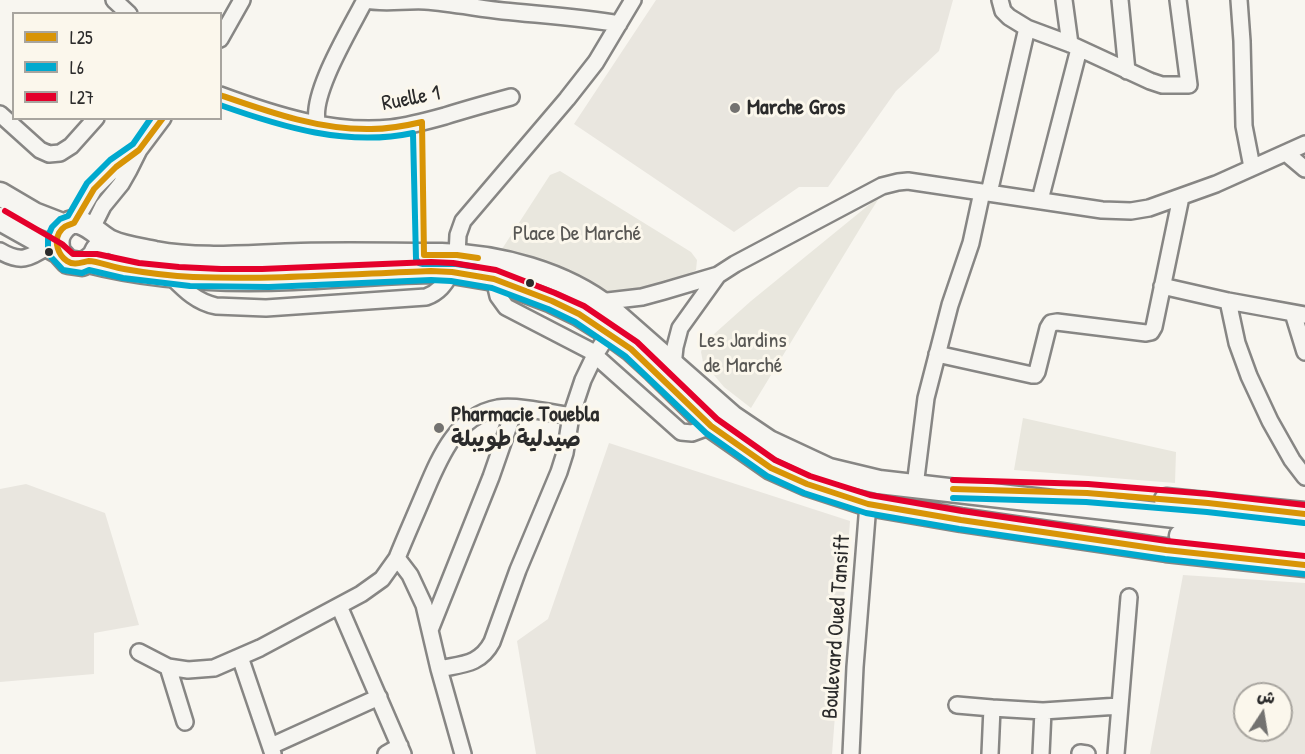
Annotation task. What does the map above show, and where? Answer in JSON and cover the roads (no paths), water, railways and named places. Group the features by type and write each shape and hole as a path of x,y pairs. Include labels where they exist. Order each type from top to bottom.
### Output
{"highway":[{"path":"0,194 34,214 82,227 111,242 129,248 168,255 224,258 302,255 454,263 498,261 514,265 561,281 592,297 663,368 711,426 771,468 807,484 868,504 961,520 1166,550 1305,565"},
{"path":"0,219 53,249 68,262 82,264 88,261 98,249 98,240 82,227 60,231 57,246 53,249"},
{"path":"88,261 124,269 190,277 280,278 406,272 454,263 567,307 663,368 768,442 829,470 879,482 923,488 1305,531"},
{"path":"923,488 1087,493 1305,514"},
{"path":"961,520 1120,530 1262,543 1305,550"}],"street":[{"path":"114,0 127,12"},
{"path":"222,35 242,0"},
{"path":"318,124 316,116 325,76 364,0 437,2 578,17 619,24"},
{"path":"454,263 458,235 463,221 596,62 633,0"},
{"path":"1000,0 1003,11 1027,28 1074,46 1150,81 1162,85 1189,85 1178,0"},
{"path":"1040,200 1074,46 1064,0"},
{"path":"1120,0 1127,71"},
{"path":"1239,0 1244,126 1252,167"},
{"path":"923,488 926,398 950,305 986,193 1027,28"},
{"name":"Ruelle 1","path":"222,95 253,107 322,126 370,129 413,124 512,97"},
{"path":"0,114 40,150 50,154 60,153 68,148 94,120"},
{"path":"82,227 104,206 125,177 139,150 162,120"},
{"path":"592,297 642,297 717,275 882,186 898,182 908,181 1102,210 1149,208 1216,184 1305,144"},
{"path":"1286,153 1305,169"},
{"path":"937,354 1035,375 1051,323 1151,332 1154,327 1181,197"},
{"path":"0,251 23,259 53,249"},
{"path":"663,368 675,347 681,328 717,275"},
{"path":"494,279 498,296 506,308 595,355 681,432 692,433 711,426"},
{"path":"1162,286 1299,314 1305,352"},
{"path":"1228,301 1237,343 1251,381 1270,422 1292,460 1305,477"},
{"path":"439,669 469,662 486,653 559,472 571,416 583,380 609,333"},
{"path":"140,652 168,667 188,670 214,668 260,648 362,594 382,579 397,558 436,467 451,439 476,415 497,408 515,408 571,416"},
{"path":"430,630 491,477 515,408"},
{"name":"Boulevard Oued Tansift","path":"851,754 855,667 868,504"},
{"path":"397,558 410,576 424,605 463,754"},
{"path":"1116,754 1129,597"},
{"path":"339,606 402,750 386,754"},
{"path":"240,657 272,750 379,697"},
{"path":"168,667 185,722"},
{"path":"957,705 1044,711 1119,706"},
{"path":"990,754 992,708"},
{"path":"1041,754 1044,711"}],"place":[{"name":"Marche Gros","path":"735,108"},
{"name":"Pharmacie Touebla صيدلية طويبلة","path":"439,428"}],"park label":[{"name":"Place De Marché","path":"577,234"},
{"name":"Les Jardins de Marché","path":"743,354"}]}
